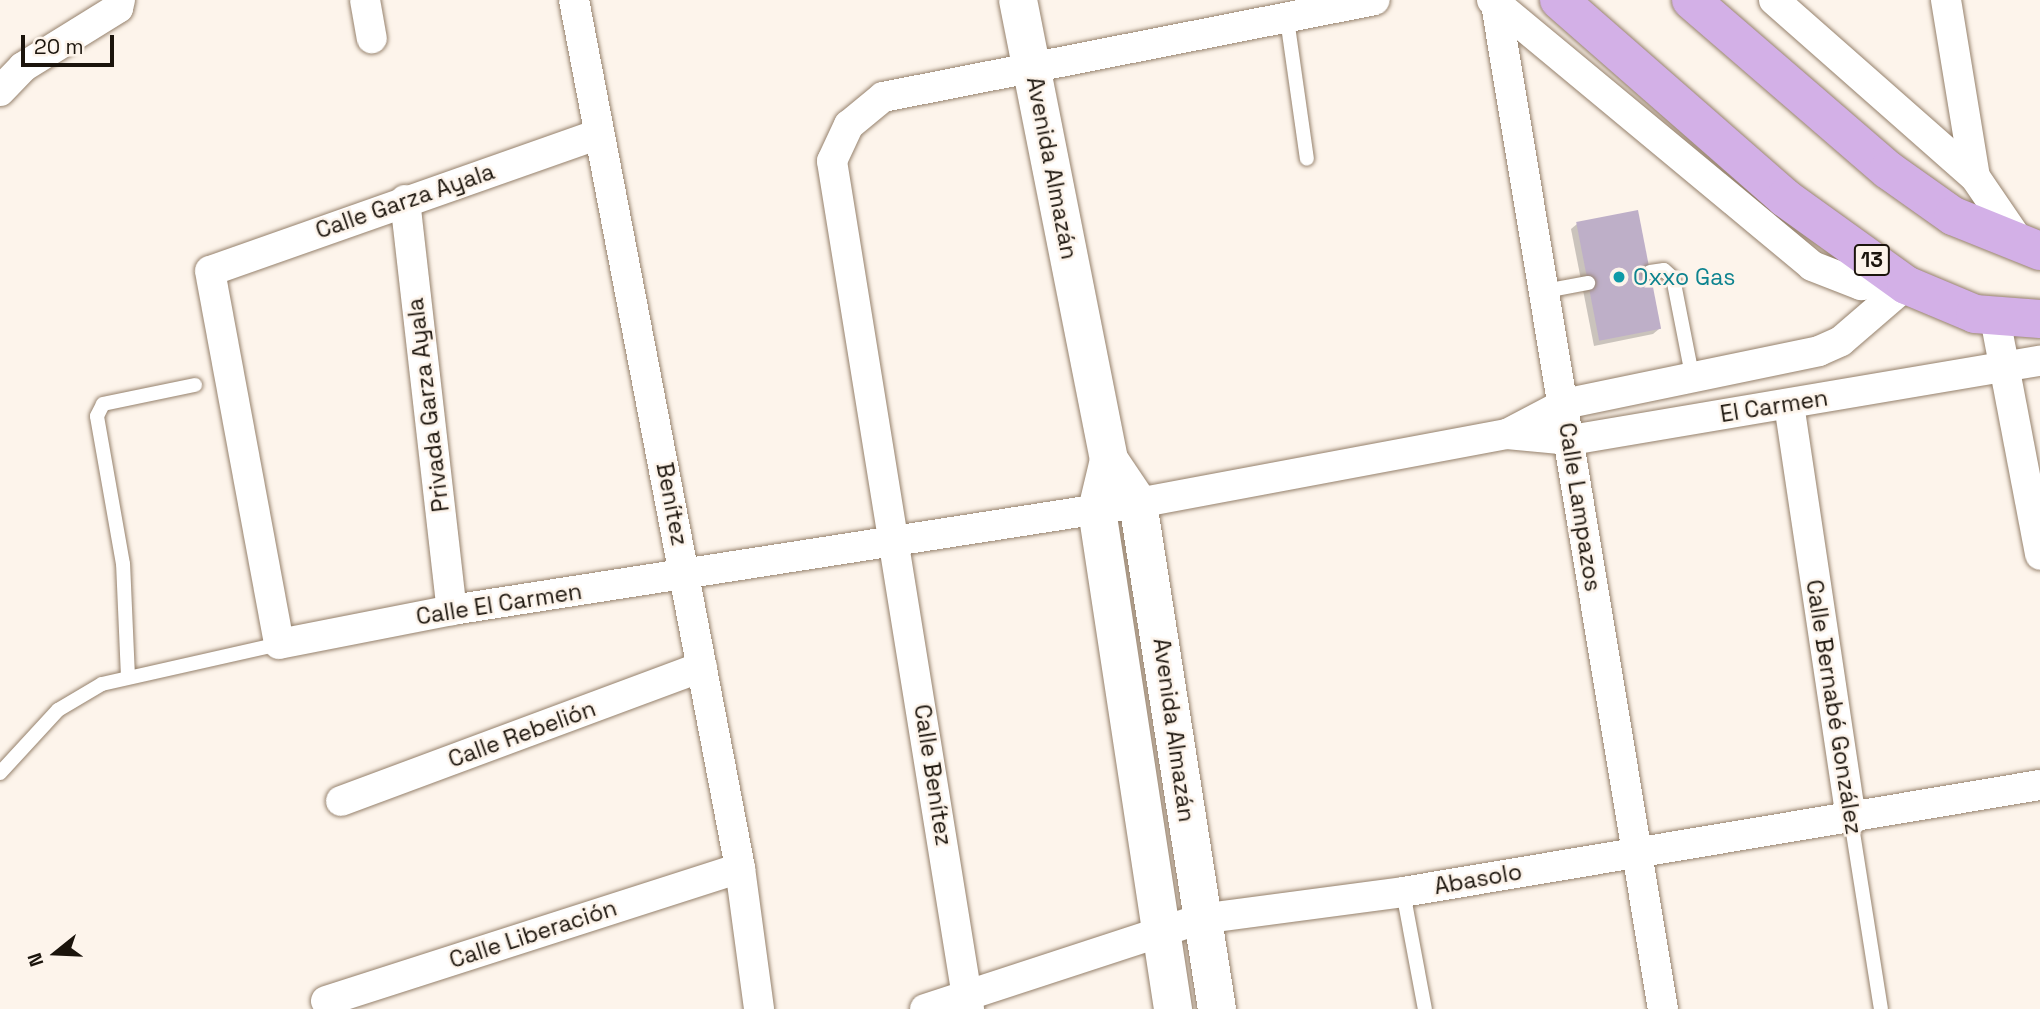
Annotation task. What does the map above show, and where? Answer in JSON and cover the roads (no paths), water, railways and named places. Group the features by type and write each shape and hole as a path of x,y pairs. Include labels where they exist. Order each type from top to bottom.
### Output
{"main road":[{"name":"Avenida Almazán","path":"1018,0 1034,69 1109,460 1139,503 1201,919 1217,1009"},
{"name":"13","path":"1559,0 1785,198 1902,282 1995,318 2040,319"},
{"path":"1691,0 1812,105 1953,216 2031,249"},
{"name":"Avenida Almazán","path":"1109,460 1097,509 1173,1009"}],"street":[{"path":"365,0 372,38"},
{"name":"Benítez","path":"574,0 740,868 759,1009"},
{"name":"Calle Benítez","path":"968,1003 897,541 832,161 849,125 883,97 1375,0"},
{"path":"1774,0 1975,177 2031,249"},
{"path":"1946,0 1975,177"},
{"path":"1494,2 1812,265 1861,285 1902,282"},
{"name":"Calle Lampazos","path":"1494,2 1571,440 1634,851 1663,1009"},
{"path":"0,91 59,41 119,4"},
{"name":"Calle Garza Ayala","path":"279,644 211,270 599,134"},
{"name":"Privada Garza Ayala","path":"405,200 452,610"},
{"name":"El Carmen","path":"1507,434 1564,404 1692,375 1819,351 1841,341 1902,282"},
{"path":"1995,318 2040,555"},
{"name":"El Carmen","path":"1097,509 1507,434 1571,440 2040,361"},
{"name":"Calle Bernabé González","path":"1789,404 1851,820"},
{"name":"Calle El Carmen","path":"279,644 452,610 1097,509"},
{"name":"Calle Rebelión","path":"341,801 702,667"},
{"name":"Abasolo","path":"925,1009 968,1003 1201,919 1403,892 1634,851 1851,820 2040,785"},
{"name":"Calle Liberación","path":"326,1001 740,868"}],"lane":[{"path":"1287,19 1307,159"},
{"path":"1650,272 1672,278 1692,375"},
{"path":"1545,291 1588,283"},
{"path":"128,677 123,564 97,416 103,404 195,385"},
{"path":"0,774 58,710 128,677 279,644"},
{"name":"Calle Bernabé González","path":"1851,820 1881,1009"},
{"path":"1403,892 1425,1009"}],"place":[{"name":"Oxxo Gas","path":"1619,277"}]}
